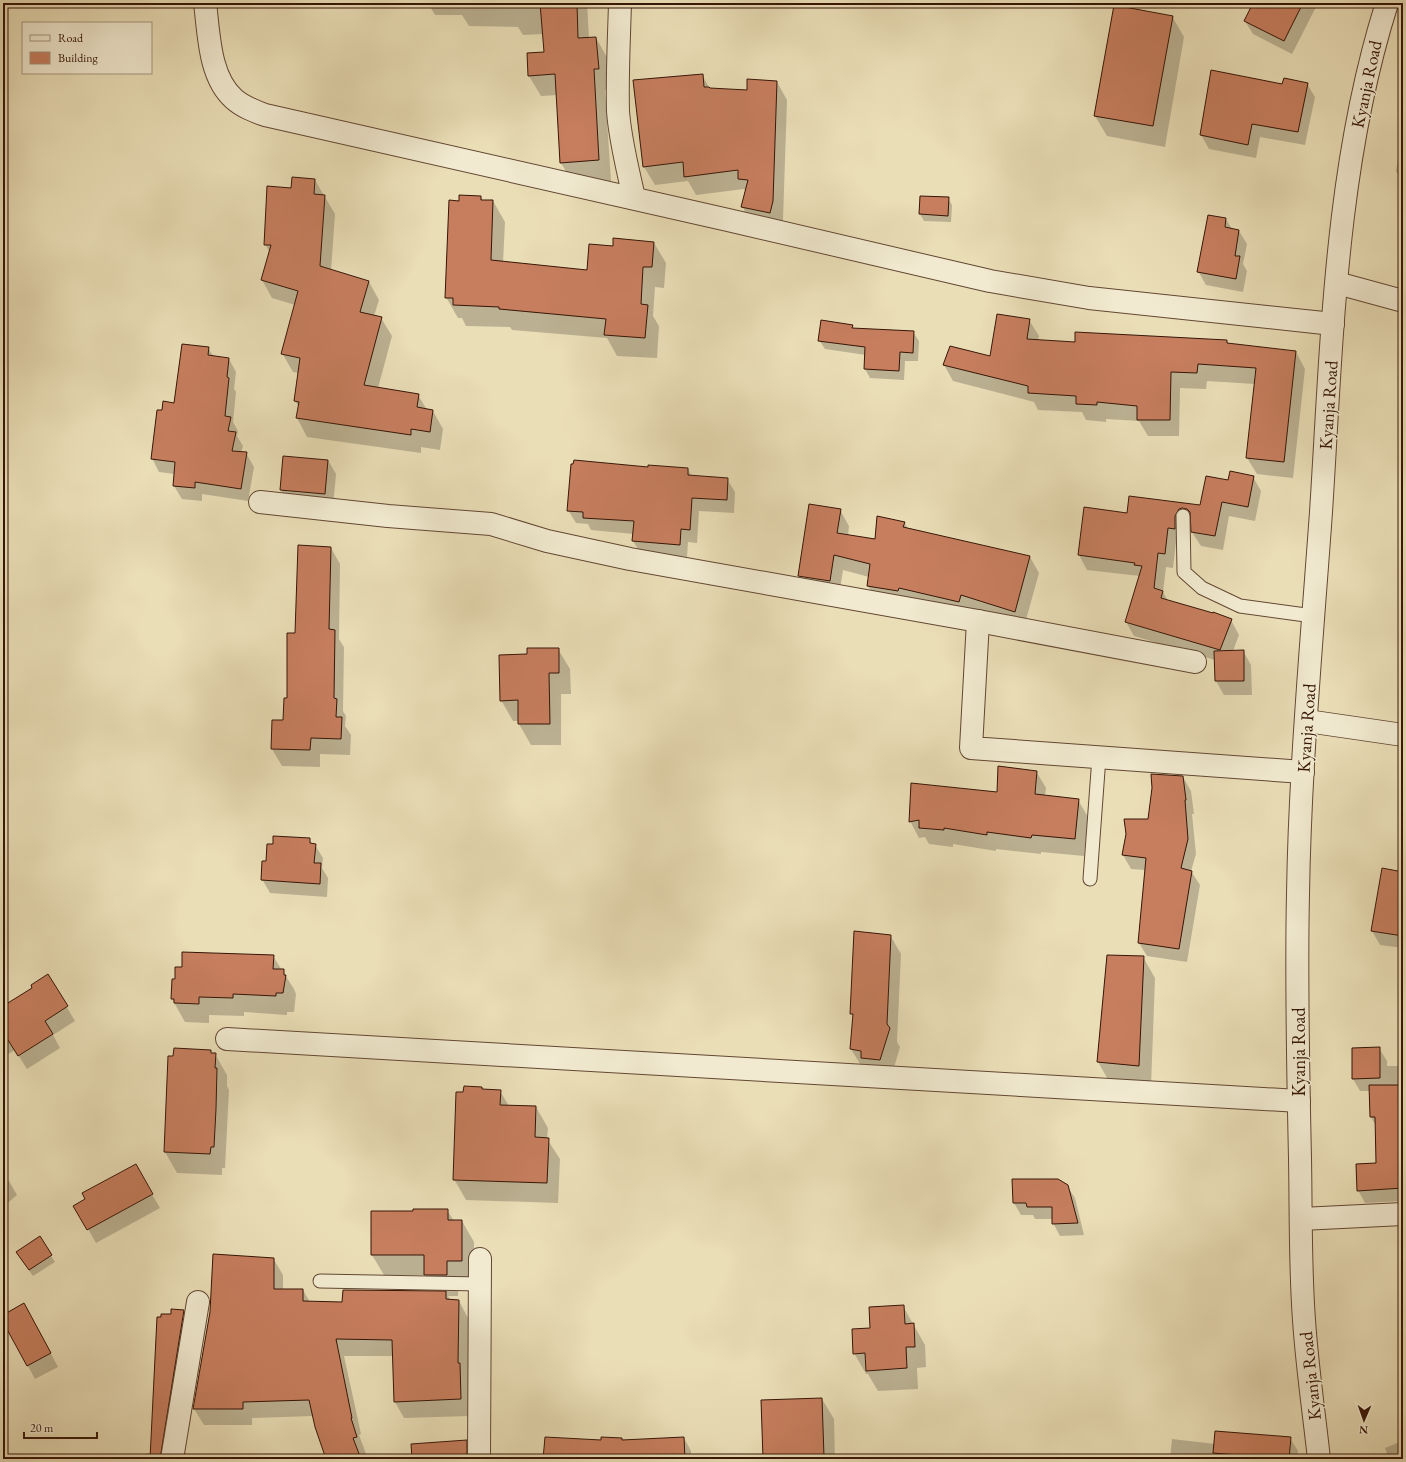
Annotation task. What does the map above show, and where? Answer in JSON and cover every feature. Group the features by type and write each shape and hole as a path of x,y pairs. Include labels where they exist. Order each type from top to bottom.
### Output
{"street":[{"path":"205,3 211,54 223,87 235,100 248,108 272,117 634,198 990,281 1090,298 1333,324"},
{"path":"620,3 618,112 623,148 634,198"},
{"name":"Kyanja Road","path":"1319,1459 1304,1319 1301,1219 1298,894 1303,772 1333,324 1347,181 1359,109 1374,45 1386,3"},
{"path":"1337,282 1403,301"},
{"path":"260,502 388,516 491,524 547,541 630,559 978,621 1195,662"},
{"path":"978,621 971,748 1303,772"},
{"path":"1307,721 1403,735"},
{"path":"227,1039 1299,1101"},
{"path":"1301,1219 1403,1214"},
{"path":"479,1459 480,1259"},
{"path":"172,1459 198,1302"}],"lane":[{"path":"1183,516 1184,572 1202,588 1240,606 1314,616"},
{"path":"1090,880 1099,757"},
{"path":"320,1281 480,1284"}],"building":[{"path":"540,3 577,3 578,38 596,37 599,69 594,69 599,160 560,163 555,74 528,76 527,53 544,52"},
{"path":"1253,3 1303,3 1284,41 1244,21"},
{"path":"1114,5 1173,16 1153,126 1094,116"},
{"path":"1211,70 1282,84 1284,78 1308,83 1298,132 1252,124 1248,145 1200,135"},
{"path":"703,74 704,87 710,88 747,90 747,79 777,81 773,201 770,213 741,207 748,180 738,179 738,170 684,177 683,162 643,167 633,80"},
{"path":"292,177 315,179 314,194 325,195 320,266 369,281 360,312 382,317 364,385 419,394 417,407 433,410 430,432 411,429 411,435 296,418 299,402 294,401 300,358 281,354 298,291 261,280 271,245 264,245 267,186 291,188"},
{"path":"459,195 481,196 481,200 493,200 491,260 587,270 589,244 613,246 613,238 654,242 652,267 643,267 641,304 648,305 645,338 604,335 606,319 499,309 499,307 453,305 453,298 445,298 449,200 459,201"},
{"path":"920,196 949,197 948,216 919,214"},
{"path":"1208,215 1226,218 1225,227 1239,230 1235,256 1240,256 1236,279 1197,272"},
{"path":"997,314 1030,319 1027,339 1075,342 1075,332 1227,340 1227,343 1296,351 1284,462 1246,458 1256,368 1198,364 1197,373 1171,372 1170,420 1137,420 1137,406 1097,402 1097,405 1076,404 1076,396 1028,393 1028,386 943,365 950,346 990,356"},
{"path":"821,320 853,325 852,328 914,331 913,353 900,352 899,371 864,369 865,347 818,341"},
{"path":"182,344 209,347 208,355 229,358 227,377 229,378 225,416 231,417 228,431 236,432 232,451 247,452 241,489 195,482 195,488 173,486 175,462 151,459 157,410 162,410 163,401 174,403"},
{"path":"283,456 328,460 325,494 280,490"},
{"path":"574,460 648,467 648,465 688,468 688,475 728,478 727,500 692,498 690,530 681,529 680,545 632,541 634,521 583,518 583,512 567,511 571,464 573,464"},
{"path":"1230,471 1254,476 1248,507 1222,502 1215,536 1191,532 1190,512 1187,509 1179,509 1175,516 1175,529 1168,528 1165,554 1158,553 1154,588 1163,591 1161,598 1213,612 1232,619 1220,650 1125,622 1142,566 1134,565 1135,563 1078,555 1084,507 1127,513 1129,496 1200,505 1206,476 1228,480"},
{"path":"809,504 841,509 837,533 875,539 877,516 905,522 903,527 1030,556 1015,612 961,595 959,602 899,588 898,591 867,586 870,564 834,555 830,581 798,576"},
{"path":"298,545 331,547 329,629 335,630 334,698 337,699 336,717 342,717 341,739 311,738 310,750 271,749 272,720 283,720 284,698 287,698 287,633 295,633"},
{"path":"527,648 559,648 559,673 549,673 550,724 518,724 518,700 500,701 499,655 527,654"},
{"path":"1244,650 1244,681 1215,681 1214,651"},
{"path":"998,766 1037,771 1035,794 1079,799 1075,839 1032,835 1031,838 987,832 987,835 944,828 944,830 919,828 919,820 909,822 911,783 997,792"},
{"path":"1151,774 1183,776 1188,839 1181,868 1192,871 1179,949 1138,943 1146,858 1122,855 1126,834 1124,819 1148,819 1152,788"},
{"path":"273,836 310,838 310,843 316,844 314,863 321,863 320,884 261,880 262,861 266,861 267,844 273,844"},
{"path":"1382,868 1403,872 1403,936 1371,931"},
{"path":"854,931 891,935 887,1024 890,1028 880,1060 861,1058 861,1051 850,1049 853,1014 850,1014"},
{"path":"182,952 274,955 273,969 284,969 284,975 286,975 283,993 276,993 276,996 233,994 233,998 199,997 199,1004 174,1003 174,999 171,999 172,979 175,979 175,967 182,967"},
{"path":"1107,955 1144,956 1139,1066 1097,1062"},
{"path":"48,974 68,1006 45,1021 53,1034 18,1056 3,1032 3,1006 32,988 31,985"},
{"path":"1380,1047 1380,1078 1352,1079 1352,1048"},
{"path":"174,1048 211,1050 211,1053 216,1053 215,1068 217,1068 214,1147 211,1147 210,1154 164,1152 168,1056 173,1056"},
{"path":"1369,1085 1403,1085 1403,1188 1357,1191 1356,1164 1376,1163 1375,1117 1370,1117"},
{"path":"464,1086 501,1090 500,1105 536,1106 535,1137 549,1138 547,1183 453,1180 456,1092 463,1092"},
{"path":"136,1164 153,1194 87,1230 73,1206 85,1199 82,1193"},
{"path":"1012,1179 1058,1179 1068,1185 1078,1223 1052,1224 1052,1207 1027,1207 1026,1203 1013,1203"},
{"path":"413,1209 448,1209 448,1220 462,1220 462,1261 447,1261 447,1275 424,1275 424,1255 371,1255 371,1211 413,1211"},
{"path":"40,1236 52,1255 29,1270 16,1252"},
{"path":"213,1254 274,1258 274,1289 303,1289 303,1301 342,1302 343,1290 446,1291 446,1299 459,1300 458,1363 460,1363 461,1399 394,1402 392,1340 336,1339 351,1418 357,1437 353,1438 361,1459 326,1459 315,1427 309,1400 243,1402 243,1409 193,1409 210,1312"},
{"path":"24,1303 51,1353 27,1366 3,1322 3,1315"},
{"path":"904,1305 905,1324 914,1323 915,1347 906,1347 907,1368 866,1371 865,1353 853,1354 852,1329 870,1328 869,1307"},
{"path":"171,1309 184,1310 160,1459 150,1459 157,1317 161,1317 161,1314 171,1314"},
{"path":"822,1398 824,1457 816,1457 816,1459 763,1459 761,1400"},
{"path":"1215,1431 1291,1437 1289,1459 1213,1453"},
{"path":"545,1437 601,1440 601,1437 622,1438 622,1440 684,1437 685,1459 543,1459"},
{"path":"467,1440 467,1459 412,1459 411,1444"}]}
